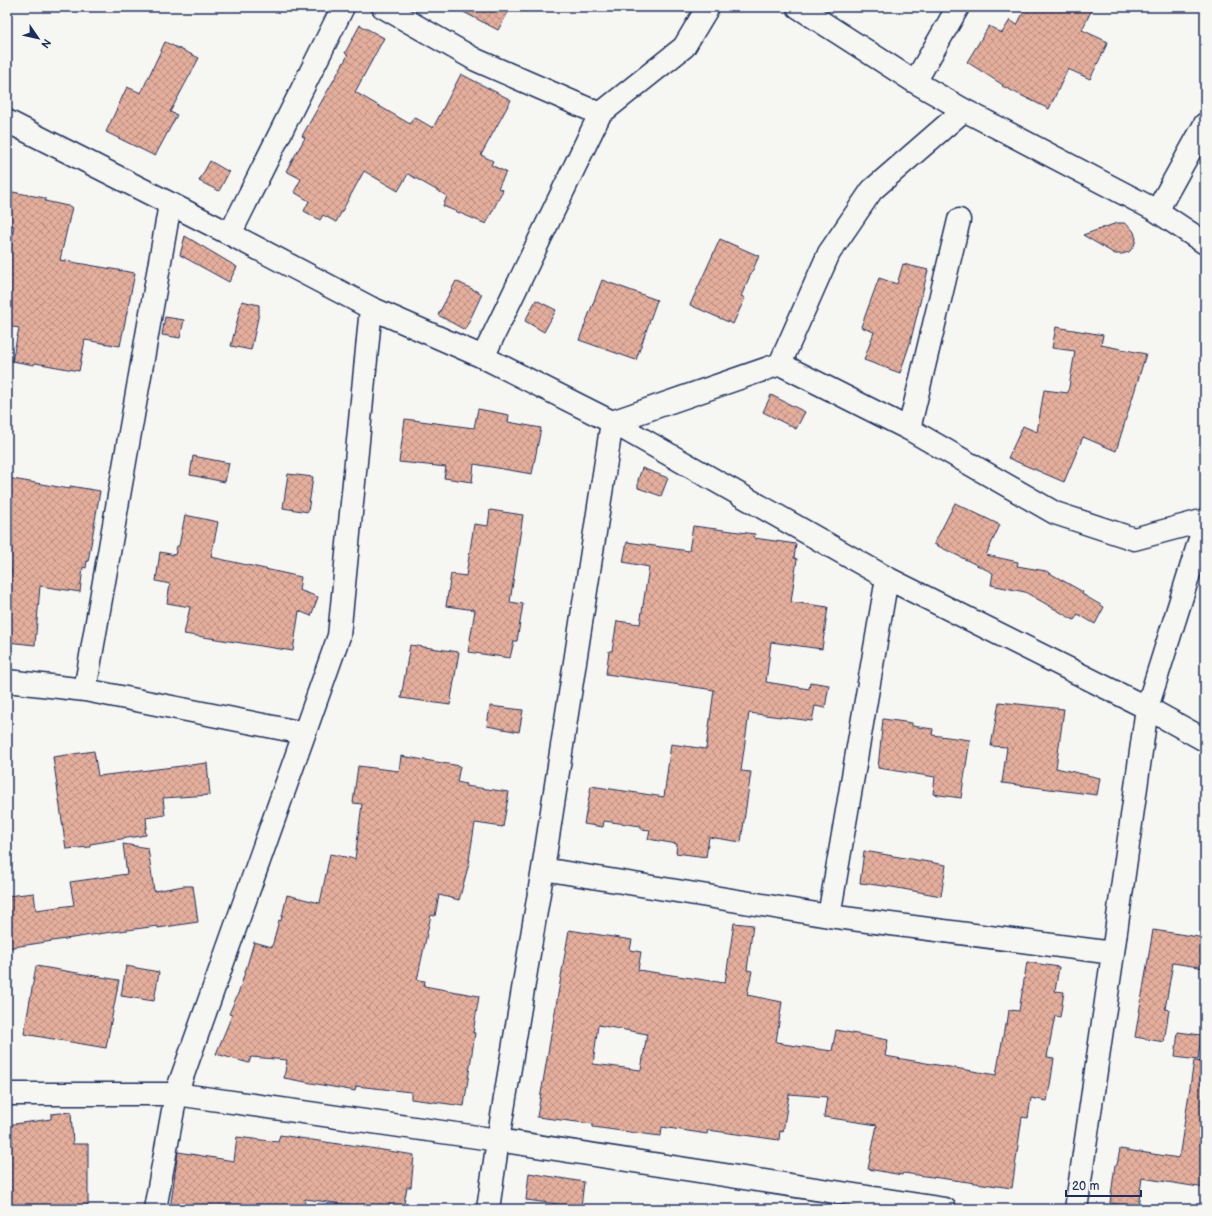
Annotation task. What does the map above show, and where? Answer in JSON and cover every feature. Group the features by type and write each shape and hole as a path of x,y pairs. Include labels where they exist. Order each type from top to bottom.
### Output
{"street":[{"path":"230,234 343,7"},
{"path":"383,7 476,60 600,114"},
{"path":"483,357 600,114 684,47 708,7"},
{"path":"798,7 915,82 964,110 1157,211 1205,244"},
{"path":"915,82 958,7"},
{"path":"780,364 829,253 872,190 964,110"},
{"path":"7,121 230,234 371,308 483,357 612,422 887,578 1147,708 1205,740"},
{"path":"1157,211 1205,124"},
{"path":"85,690 170,204"},
{"path":"910,429 959,220"},
{"path":"155,1209 176,1094 339,636 371,308"},
{"path":"612,422 780,364 910,429 1055,513 1134,539 1205,520"},
{"path":"488,1209 543,869 612,422"},
{"path":"1076,1209 1114,953 1147,708 1205,523"},
{"path":"829,916 887,578"},
{"path":"7,681 85,690 304,733"},
{"path":"543,869 829,916 1114,953"},
{"path":"7,1094 176,1094 498,1140 945,1209"}],"building":[{"path":"454,7 511,7 498,30"},
{"path":"1026,7 1093,7 1082,30 1108,42 1090,79 1068,69 1049,109 1002,86 1003,85 967,62 989,26 1002,33 1010,20 1017,25"},
{"path":"360,25 384,38 355,92 410,124 414,117 433,128 461,74 511,100 481,155 493,161 491,165 506,172 498,188 503,190 486,224 443,206 447,196 408,174 398,191 364,171 336,222 323,215 320,220 304,211 309,201 294,192 301,179 286,171 305,138 302,136 348,55 345,53"},
{"path":"165,42 199,58 170,112 177,115 155,156 106,132 127,87 141,93"},
{"path":"210,161 229,172 219,191 199,181"},
{"path":"7,191 45,198 45,201 72,207 60,260 135,273 120,346 85,340 79,371 35,363 34,365 12,361 19,328 7,326 7,268 14,226 7,225"},
{"path":"1117,223 1124,223 1134,232 1136,239 1134,246 1129,252 1115,254 1083,235"},
{"path":"185,236 237,267 229,282 180,255"},
{"path":"720,239 759,256 741,296 745,298 733,324 690,305"},
{"path":"903,264 928,270 910,343 900,373 864,360 874,332 861,327 879,278 897,284"},
{"path":"602,280 657,300 636,360 579,340"},
{"path":"456,281 482,294 465,330 438,315"},
{"path":"536,300 556,310 544,332 525,321"},
{"path":"242,301 259,305 259,313 251,350 231,346"},
{"path":"165,317 184,320 180,338 162,335"},
{"path":"1056,327 1103,335 1101,345 1146,354 1116,451 1083,437 1064,482 1008,458 1023,426 1037,432 1044,390 1068,393 1075,351 1052,348"},
{"path":"771,395 805,412 796,429 763,412"},
{"path":"478,409 509,415 508,422 541,428 532,474 474,464 472,482 444,478 446,467 399,462 405,419 474,428"},
{"path":"193,456 229,463 225,482 190,475"},
{"path":"642,468 668,478 661,496 638,488 638,480"},
{"path":"288,474 313,477 308,512 283,508"},
{"path":"7,478 70,489 70,486 100,491 88,562 87,561 86,568 83,567 80,592 40,586 35,645 7,642 7,610 11,569 7,568 7,548 11,521 7,520"},
{"path":"955,503 1000,525 986,555 1018,562 1017,566 1046,571 1083,592 1082,594 1104,607 1095,624 1078,614 1074,620 1025,592 991,585 993,573 934,544"},
{"path":"490,510 523,515 510,602 523,604 517,641 514,641 510,658 468,652 475,610 446,606 451,574 466,576 474,524 488,526"},
{"path":"185,515 218,522 211,557 301,577 299,590 318,597 311,616 299,611 293,651 184,634 190,607 167,603 170,584 156,581 160,552 175,555 177,546 179,546"},
{"path":"693,526 755,534 754,538 796,544 794,558 797,559 791,602 828,607 822,649 771,642 766,682 809,689 810,682 829,685 825,708 815,706 812,721 749,713 741,771 751,772 741,842 709,837 706,857 676,853 677,844 648,839 650,830 641,829 641,826 604,821 603,827 584,824 591,786 664,797 671,744 706,749 714,690 606,674 609,651 612,651 617,621 640,624 649,567 623,562 627,542 689,551"},
{"path":"410,645 459,652 450,705 401,698"},
{"path":"999,702 1064,709 1056,768 1100,778 1097,795 1002,783 1007,747 991,746"},
{"path":"490,706 523,710 519,732 487,726"},
{"path":"883,719 912,723 912,726 933,729 932,735 970,740 961,798 933,794 935,777 878,768"},
{"path":"94,751 98,776 207,763 210,795 163,798 165,815 146,818 146,835 90,844 90,847 66,849 53,757"},
{"path":"401,756 460,766 457,782 466,784 465,786 509,792 503,827 475,823 470,860 459,900 439,895 435,916 431,915 417,980 425,981 424,986 479,996 464,1106 411,1099 411,1092 356,1086 355,1091 284,1078 287,1060 251,1057 249,1063 216,1054 232,1015 229,1014 240,989 254,942 272,947 279,920 281,921 287,895 320,903 330,854 355,859 362,804 353,803 358,766 399,771"},
{"path":"123,844 148,848 154,891 193,886 198,922 158,928 158,926 105,933 7,948 7,896 34,893 36,910 74,905 70,882 127,874"},
{"path":"864,851 946,865 941,896 860,883"},
{"path":"734,923 753,925 747,970 752,971 747,995 782,1002 776,1042 832,1051 836,1030 888,1040 885,1056 996,1075 1009,1010 1019,1011 1027,962 1059,967 1055,991 1064,992 1060,1017 1055,1016 1047,1057 1054,1058 1047,1101 1031,1098 1028,1118 1022,1117 1012,1188 903,1173 902,1175 868,1169 877,1125 824,1117 827,1097 789,1094 783,1132 780,1131 779,1140 708,1130 707,1134 662,1127 661,1136 593,1127 593,1124 537,1117 569,930 632,940 630,950 641,952 638,970 725,983","holes":["598,1025 647,1034 641,1070 593,1064"]},
{"path":"1153,930 1205,938 1205,968 1173,963 1165,1009 1169,1010 1164,1042 1135,1037"},
{"path":"36,966 119,980 106,1048 24,1034"},
{"path":"126,966 159,972 154,1001 121,996"},
{"path":"1178,1032 1201,1035 1198,1060 1175,1057"},
{"path":"1194,1061 1205,1062 1205,1188 1142,1178 1138,1207 1110,1203 1115,1165 1117,1165 1120,1149 1179,1158"},
{"path":"71,1112 73,1144 88,1144 88,1207 71,1209 7,1209 7,1125 51,1119 51,1114"},
{"path":"280,1135 414,1155 411,1187 407,1187 403,1209 357,1209 358,1206 305,1199 304,1209 170,1209 178,1152 234,1161 237,1137 278,1142"},
{"path":"529,1173 584,1182 581,1207 526,1200"}]}
